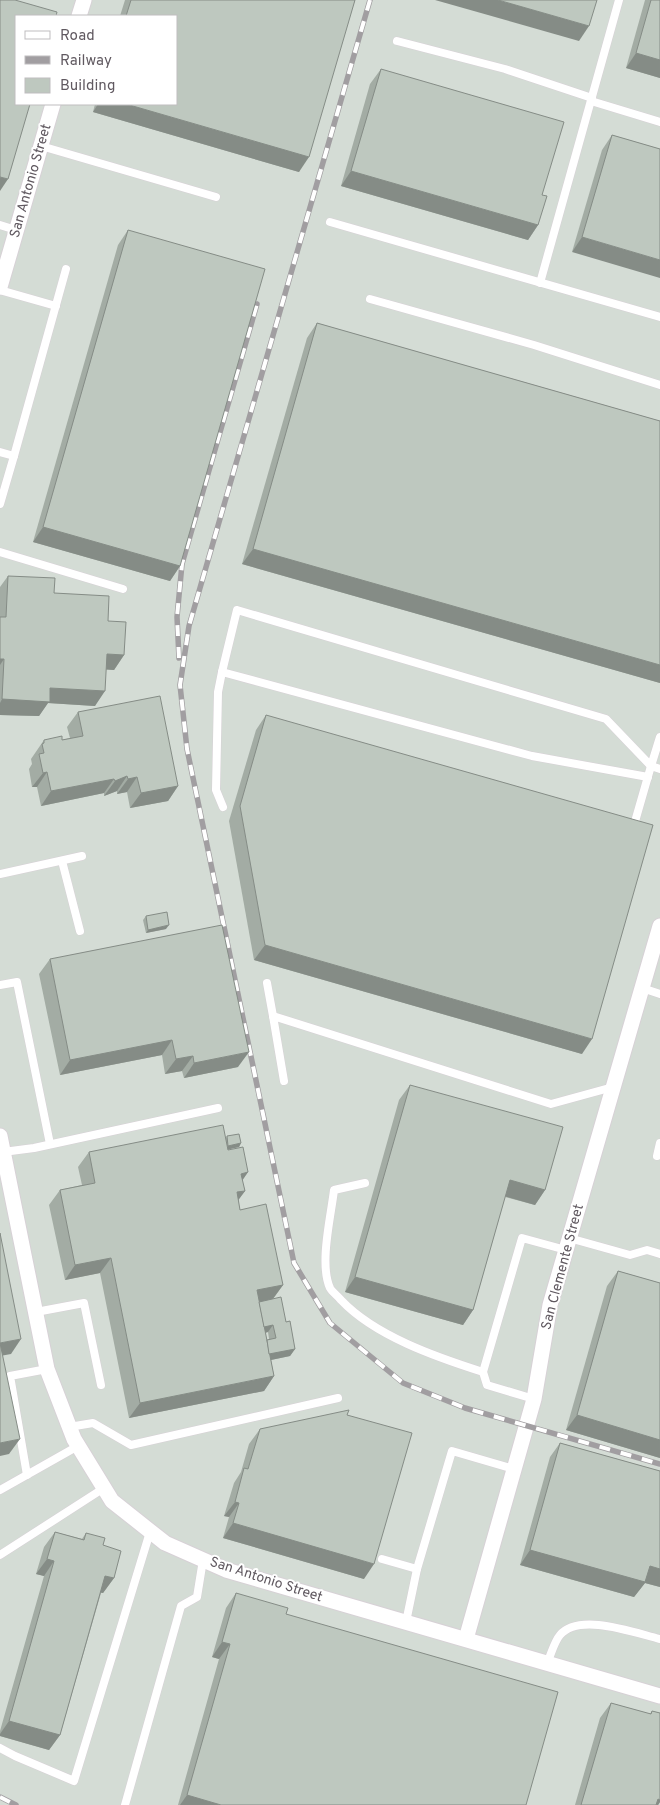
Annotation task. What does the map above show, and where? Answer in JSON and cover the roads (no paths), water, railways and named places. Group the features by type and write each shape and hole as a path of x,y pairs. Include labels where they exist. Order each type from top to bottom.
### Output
{"street":[{"path":"79,15 84,0"},
{"name":"San Antonio Street","path":"0,288 53,105"},
{"name":"San Clemente Street","path":"466,1639 534,1399 550,1305 642,988 657,950 660,926"},
{"name":"San Antonio Street","path":"0,1136 6,1194 36,1312 47,1369 78,1446 112,1501 165,1543 226,1570 660,1696"}],"lane":[{"path":"540,283 620,0"},
{"path":"397,41 505,69 660,122"},
{"path":"41,146 216,197"},
{"path":"330,222 660,317"},
{"path":"0,225 16,230"},
{"path":"0,504 66,269"},
{"path":"0,288 56,306"},
{"path":"370,299 534,345 660,384"},
{"path":"0,452 14,456"},
{"path":"0,552 123,589"},
{"path":"222,807 216,790 218,692 237,610 606,719 651,766 660,769"},
{"path":"222,672 532,756 648,777"},
{"path":"634,825 660,737"},
{"path":"0,874 82,856"},
{"path":"62,861 80,931"},
{"path":"0,985 17,982 50,1144"},
{"path":"267,983 284,1081"},
{"path":"642,988 660,994"},
{"path":"273,1016 551,1104 613,1087"},
{"path":"3,1152 50,1144 218,1108"},
{"path":"657,1156 660,1143"},
{"path":"365,1183 334,1190 325,1262 330,1289 354,1314 383,1332 452,1362 482,1372"},
{"path":"534,1399 487,1385 482,1372 522,1238 630,1255 647,1250 660,1254"},
{"path":"36,1312 84,1303 101,1385"},
{"path":"27,1475 10,1376 47,1369"},
{"path":"69,1427 93,1423 130,1445 338,1398"},
{"path":"0,1490 78,1446"},
{"path":"406,1622 417,1569 452,1451 514,1469"},
{"path":"1,1557 104,1488"},
{"path":"0,1748 74,1781 150,1532"},
{"path":"382,1559 417,1569"},
{"path":"126,1805 181,1606 196,1597 204,1560"},
{"path":"547,1663 560,1634 580,1623 596,1624 660,1639"}],"railway":[{"path":"370,0 189,626 180,685 187,749 294,1263 330,1323 403,1383 465,1408 660,1464"},
{"path":"179,658 177,617 182,564 257,304"},
{"path":"0,1797 16,1805"}]}
